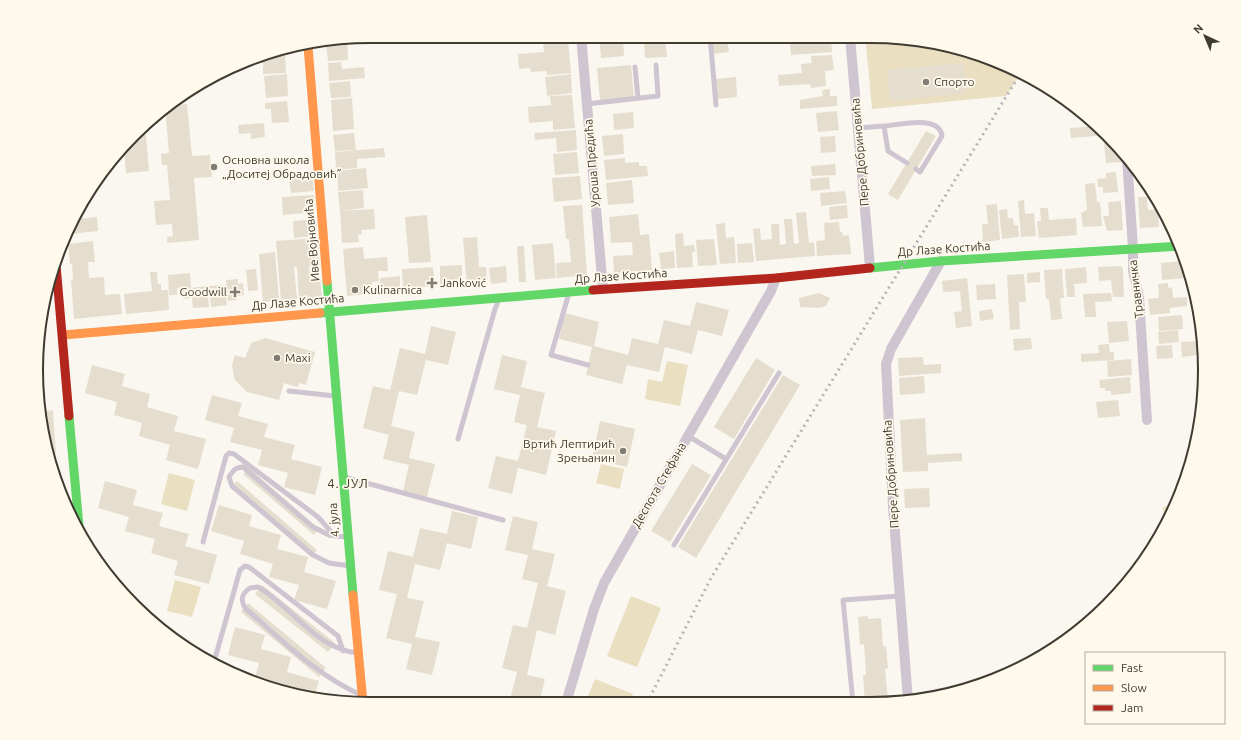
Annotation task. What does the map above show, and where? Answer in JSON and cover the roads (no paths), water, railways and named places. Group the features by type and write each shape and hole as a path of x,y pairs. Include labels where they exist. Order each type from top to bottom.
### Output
{"street":[{"name":"Уроша Предића","path":"582,43 603,289"},
{"name":"Пере Добриновића","path":"851,43 870,267"},
{"name":"Иве Војновића","path":"308,49 330,312"},
{"name":"Травничка","path":"1128,168 1133,270 1139,298 1147,420"},
{"name":"Др Лазе Костића","path":"63,335 603,289 776,278 870,267 941,261 1174,246"},
{"name":"Пере Добриновића","path":"908,695 893,507 886,364 891,349 941,261"},
{"path":"57,275 78,517"},
{"name":"Деспота Стефана","path":"568,697 598,596 771,291 776,278"},
{"name":"4. јула","path":"330,312 347,538 362,697"}],"lane":[{"path":"711,43 716,105"},
{"path":"587,104 658,96 656,65"},
{"path":"635,67 638,98"},
{"path":"858,128 927,122 937,125 941,129 942,136 920,172 916,169"},
{"path":"884,126 888,152 907,163"},
{"path":"570,292 551,355 588,365"},
{"path":"458,439 494,309 499,298"},
{"path":"674,545 779,373"},
{"path":"290,391 336,396"},
{"path":"688,436 726,459"},
{"path":"203,542 226,456 230,453 234,454 318,517 335,536"},
{"path":"347,538 329,535 313,527 243,467 233,470 229,477 232,486 313,555 330,563 350,566"},
{"path":"343,477 503,520"},
{"path":"215,658 240,570 244,566 249,567 338,636 340,650"},
{"path":"356,696 326,677 245,608 242,600 243,594 250,588 255,587 261,589 326,643 340,650 357,653"},
{"path":"852,697 843,600 900,596"}],"railway":[{"path":"650,697 711,578 1018,78"}],"place":[{"name":"Спорто","path":"926,82"},
{"name":"Основна школа „Доситеј Обрадовић”","path":"214,167"},
{"name":"Janković","path":"432,283"},
{"name":"Kulinarnica","path":"355,290"},
{"name":"Goodwill","path":"235,292"},
{"name":"Maxi","path":"277,358"},
{"name":"Вртић Лептирић Зрењанин","path":"623,451"}],"district":[{"name":"4. ЈУЛ","path":"348,483"}]}
